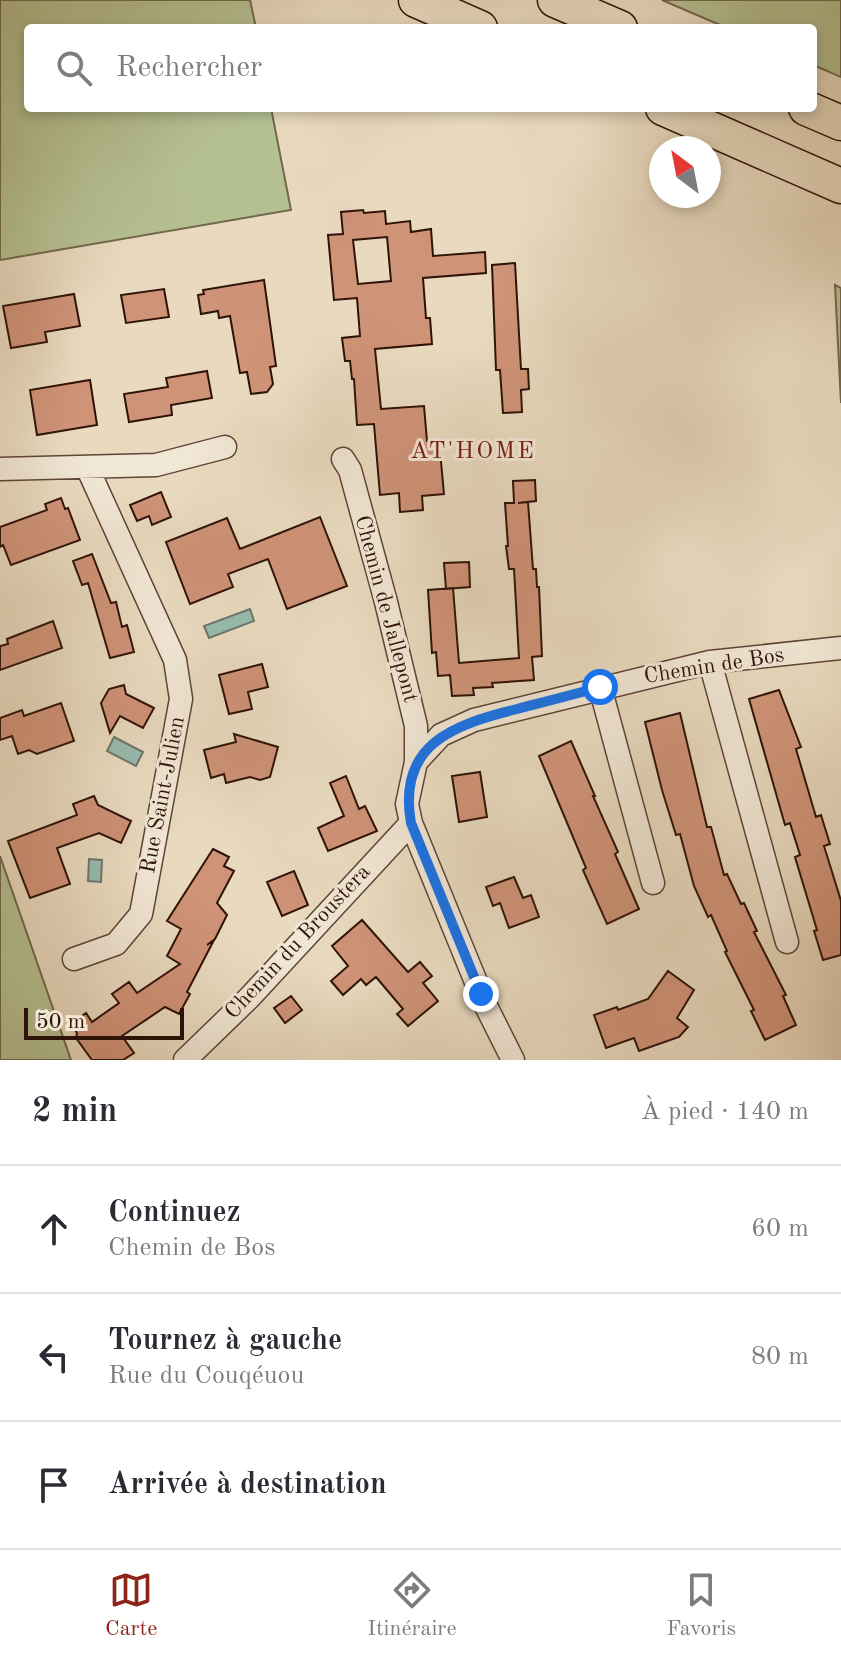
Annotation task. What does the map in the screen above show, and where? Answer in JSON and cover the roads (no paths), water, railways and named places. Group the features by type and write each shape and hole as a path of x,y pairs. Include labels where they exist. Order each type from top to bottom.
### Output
{"main road":[{"path":"416,0 471,24"},
{"path":"555,0 611,24"},
{"path":"672,112 841,186"},
{"path":"815,112 841,123"}],"street":[{"path":"0,469 156,465 225,447"},
{"name":"Chemin de Jallepont","path":"343,459 350,470 416,726 416,762 407,804 411,823"},
{"name":"Rue Saint-Julien","path":"74,959 116,944 141,914 181,699 175,660 87,467"},
{"name":"Chemin de Bos","path":"416,762 441,735 474,720 710,662 841,648"},
{"path":"710,662 787,942"},
{"path":"600,687 653,883"},
{"path":"411,823 485,1004 513,1060"},
{"name":"Chemin du Broustera","path":"185,1060 249,998 411,823"}],"water":[{"path":"250,609 254,621 209,638 204,626"},
{"path":"114,737 143,752 136,766 107,751"},
{"path":"89,859 102,860 101,882 88,881"}],"district":[{"name":"AT'HOME","path":"473,452"}]}
